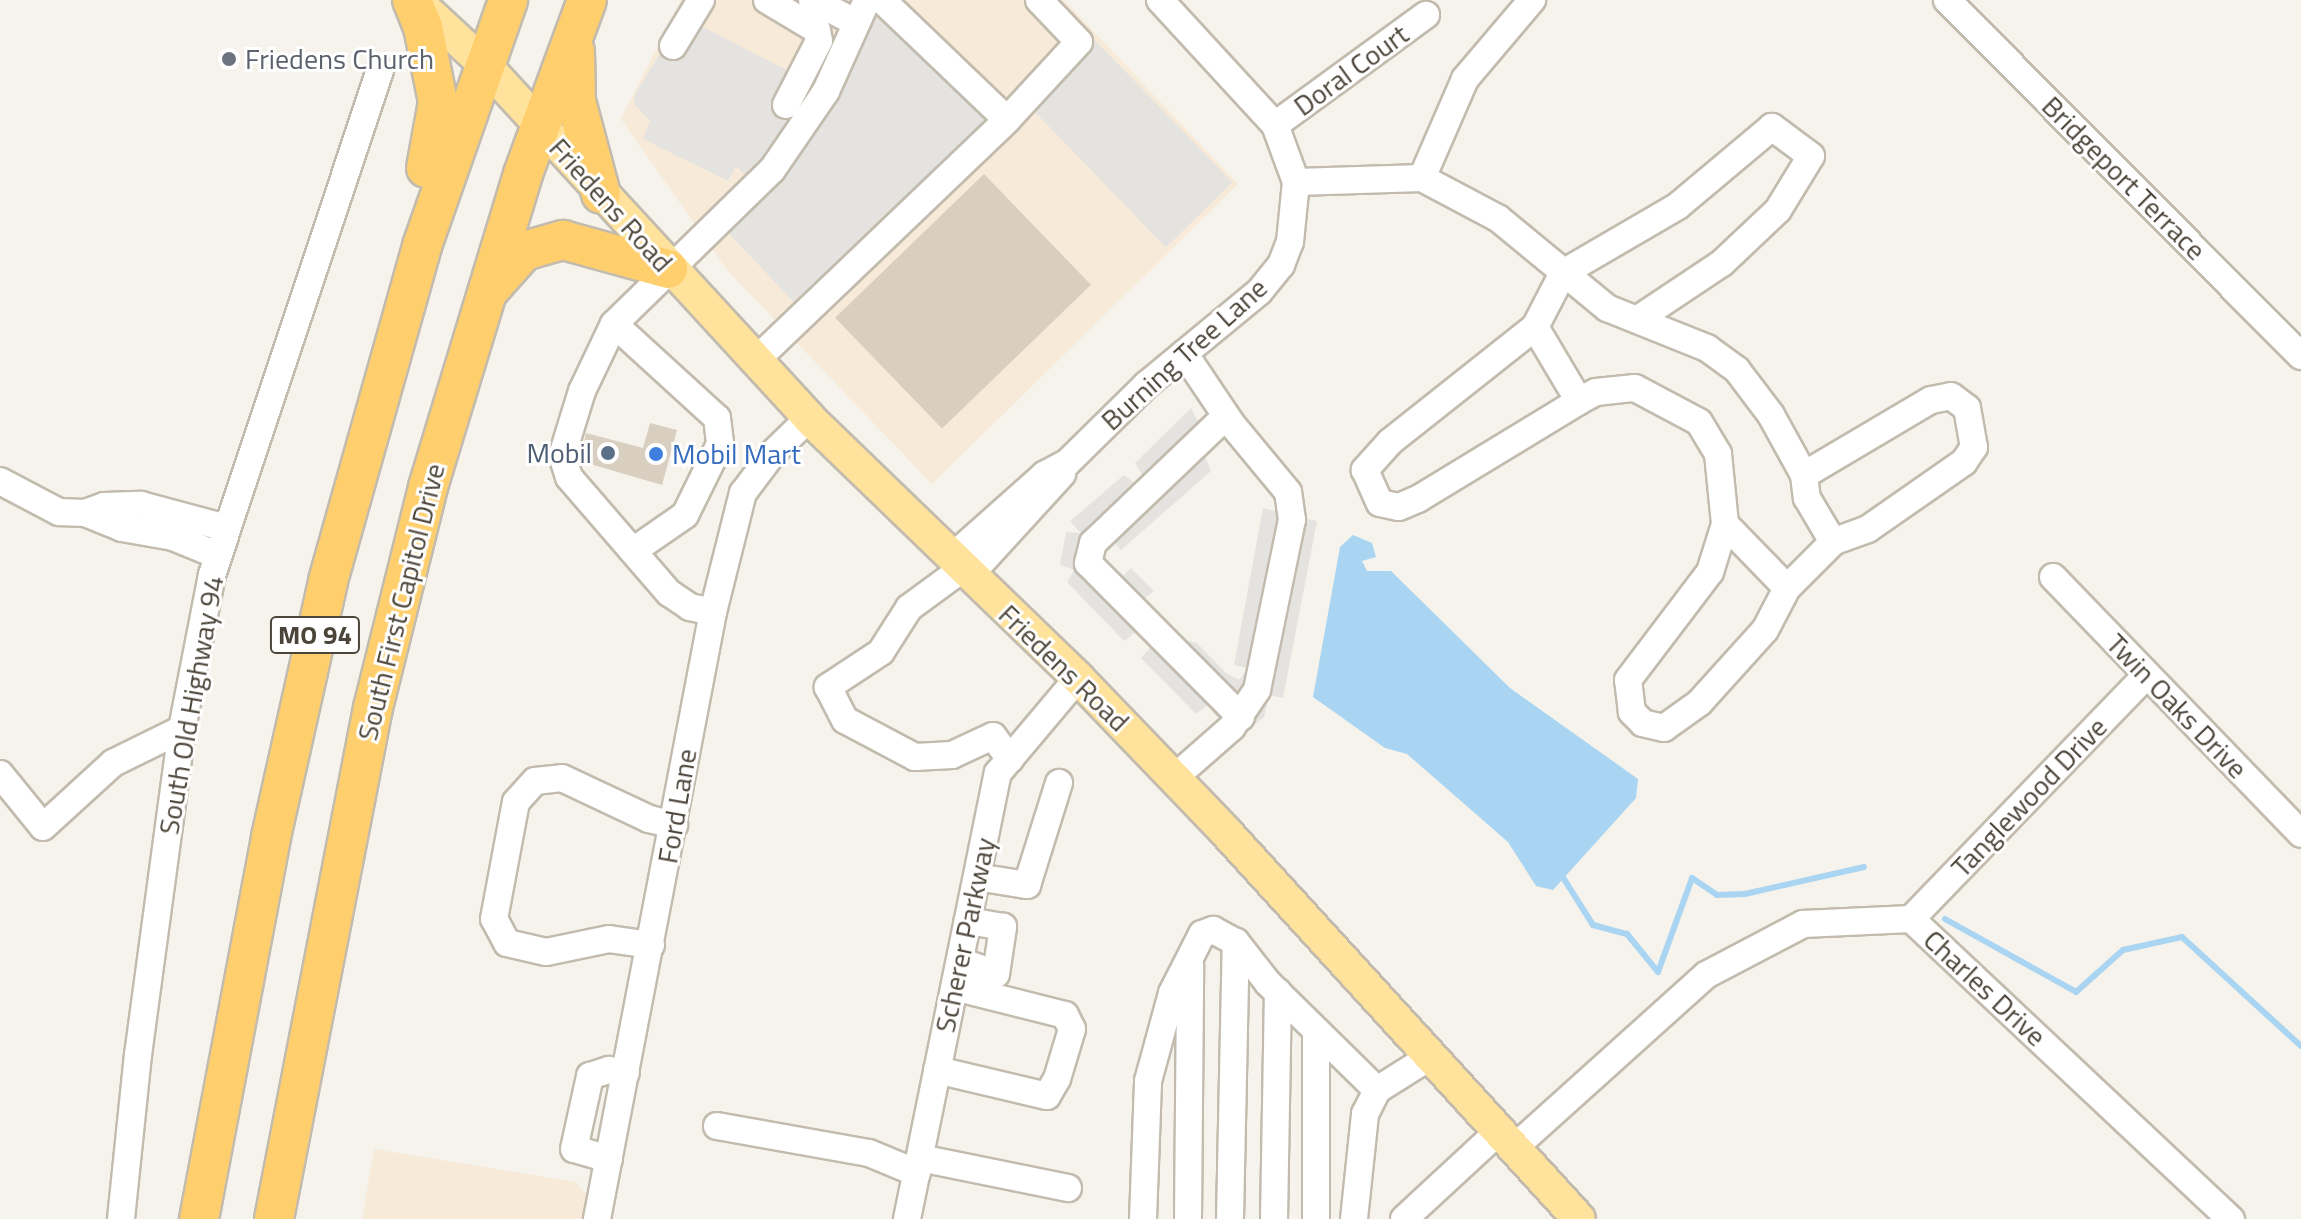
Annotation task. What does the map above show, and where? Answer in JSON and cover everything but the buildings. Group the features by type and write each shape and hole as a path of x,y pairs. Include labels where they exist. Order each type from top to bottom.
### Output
{"highway":[{"path":"414,0 423,27 438,102 421,191 422,246"},
{"name":"MO 94","path":"199,1219 305,678 363,445 422,246 508,0"},
{"path":"582,12 576,101 601,194"},
{"name":"South First Capitol Drive","path":"274,1219 373,708 428,487 482,300 582,12"},
{"path":"482,300 508,263 541,244 563,240 602,247 668,269"}],"main road":[{"name":"Friedens Road","path":"414,0 484,64 668,269 809,418 1078,678 1174,778 1579,1219"}],"street":[{"path":"673,46 701,0"},
{"path":"767,0 817,30 819,41 786,105"},
{"path":"713,612 690,607 669,593 569,477 562,456 582,391 614,324 772,170 826,91 861,11 812,0"},
{"path":"882,0 1007,120"},
{"path":"756,360 1007,120 1079,42 1039,0"},
{"name":"Burning Tree Lane","path":"1010,759 993,736 952,755 915,757 845,720 828,687 881,652 909,608 1057,486 1067,463 1184,353 1259,292 1281,265 1297,212 1296,182 1275,125 1160,0"},
{"path":"1422,178 1465,79 1532,0"},
{"name":"Bridgeport Terrace","path":"1947,0 2301,356"},
{"name":"Doral Court","path":"1275,125 1426,15"},
{"name":"South Old Highway 94","path":"121,1219 138,1055 182,729 217,555 380,70"},
{"path":"1638,319 1722,263 1778,210 1811,156 1772,127 1678,206 1563,273 1535,327 1390,442 1365,470 1380,503 1399,507 1418,499 1596,392 1635,388 1699,422 1718,454 1725,524 1710,572 1628,680 1632,712 1643,723 1664,728 1699,703 1765,630 1787,588 1833,542 1868,529 1964,462 1974,447 1967,408 1951,396 1931,400 1804,475"},
{"path":"1296,182 1422,178 1499,219 1607,308 1707,348 1737,370 1771,415 1804,475 1807,498 1833,542"},
{"path":"614,324 717,418 720,444 685,515 633,551"},
{"path":"1535,327 1579,401"},
{"path":"1174,778 1241,717 1257,690 1292,520 1288,492 1226,416 1184,353"},
{"path":"1226,416 1093,543 1088,563 1241,717"},
{"name":"Ford Lane","path":"597,1219 713,612 743,493 773,453 809,418"},
{"path":"0,481 59,512 85,513 217,555"},
{"path":"85,513 104,506 141,505 226,528"},
{"path":"1725,524 1787,588"},
{"name":"Twin Oaks Drive","path":"2053,577 2301,834"},
{"name":"Tanglewood Drive","path":"1911,919 2147,675"},
{"name":"Scherer Parkway","path":"907,1219 998,773 1078,678"},
{"path":"0,774 43,827 113,763 182,729"},
{"path":"651,945 609,939 546,952 507,943 494,919 516,802 535,781 562,778 649,819 674,825"},
{"path":"977,877 1027,885 1059,783"},
{"name":"Charles Drive","path":"1404,1219 1507,1140 1706,975 1803,924 1911,919 2231,1219"},
{"path":"957,974 996,974 1003,927 968,921"},
{"path":"1143,1219 1148,1081 1172,993 1202,934 1213,930 1236,942 1278,992 1377,1090"},
{"path":"1230,1219 1236,942"},
{"path":"1188,1219 1190,958"},
{"path":"937,1070 1047,1096 1057,1079 1072,1029 1065,1015 957,974"},
{"path":"1274,1219 1278,992"},
{"path":"1316,1031 1316,1219"},
{"path":"1354,1219 1365,1114 1377,1090 1431,1056"},
{"path":"609,1159 574,1149 590,1076 609,1070 626,1073"},
{"path":"717,1126 869,1153 918,1166 1068,1188"}],"shaded area":[{"path":"681,0 1064,0 1238,184 932,484 727,270 621,119"},
{"path":"812,0 881,0 999,128 805,314 720,224 758,187 736,166 728,181 643,139 650,121 634,104 635,94 683,17 826,90 855,22"},
{"path":"1088,33 1232,183 1166,247 1021,98"},
{"path":"1191,408 1211,445 1203,451 1211,471 1121,550 1112,540 1104,553 1105,565 1121,578 1131,568 1154,591 1143,600 1177,638 1197,643 1226,673 1239,680 1248,668 1234,665 1263,508 1317,521 1283,698 1269,695 1264,717 1234,741 1208,705 1196,714 1141,658 1150,648 1136,632 1124,641 1067,582 1074,570 1060,565 1066,532 1081,533 1070,521 1124,475 1136,484 1143,476 1135,463"},
{"path":"374,1149 576,1182 589,1198 585,1219 362,1219"}],"water":[{"path":"1353,535 1372,543 1376,557 1362,561 1367,571 1391,571 1510,688 1638,779 1636,798 1553,890 1536,886 1508,842 1407,754 1385,748 1313,697 1340,547"}],"waterway":[{"path":"1564,879 1593,925 1627,934 1658,972 1692,878 1717,895 1745,894 1864,867"},
{"path":"1945,919 2076,992 2123,950 2182,937 2301,1046"}],"place":[{"name":"Friedens Church","path":"229,59"},
{"name":"Mobil","path":"608,453"},
{"name":"Mobil Mart","path":"656,454"}]}
